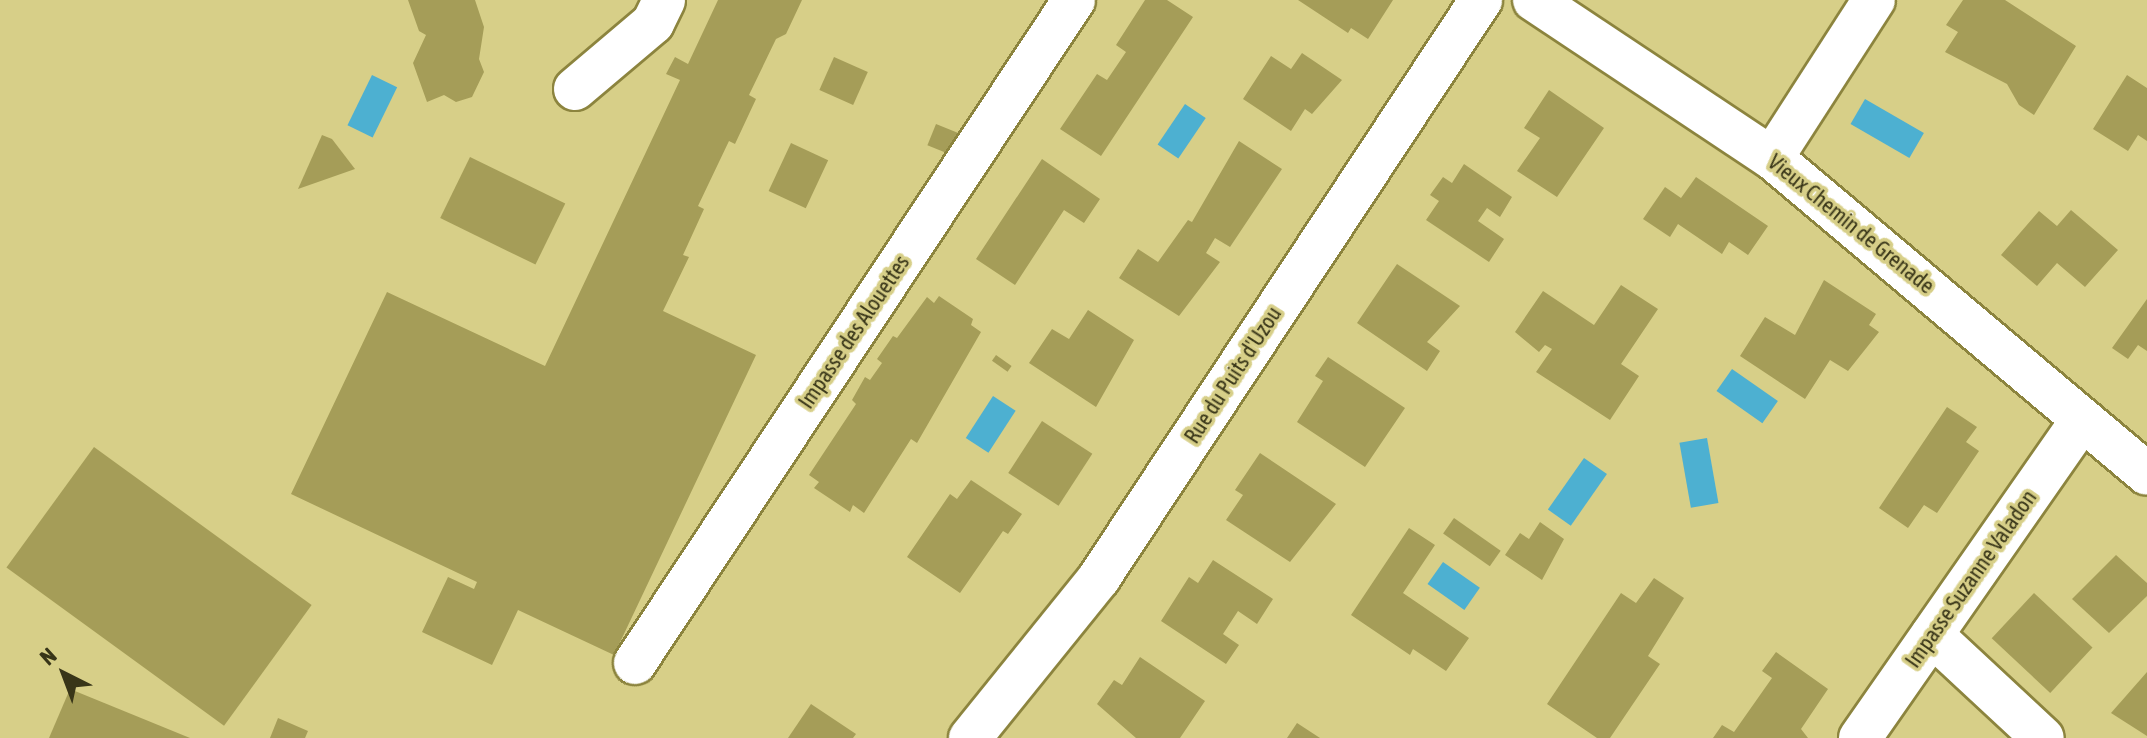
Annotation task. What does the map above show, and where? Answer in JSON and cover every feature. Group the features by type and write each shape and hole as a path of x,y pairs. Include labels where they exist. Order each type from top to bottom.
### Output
{"street":[{"path":"575,89 653,23 664,0"},
{"name":"Impasse des Alouettes","path":"635,663 1074,0"},
{"name":"Rue du Puits d'Uzou","path":"970,738 1099,578 1481,0"},
{"name":"Vieux Chemin de Grenade","path":"1534,0 1772,158 2147,474"},
{"path":"1772,158 1874,0"},
{"name":"Impasse Suzanne Valadon","path":"1860,738 2082,420"},
{"path":"1932,635 2043,738"}],"water":[{"path":"372,75 397,87 373,138 347,125"},
{"path":"1865,99 1924,133 1909,158 1850,124"},
{"path":"1185,104 1206,118 1178,159 1158,145"},
{"path":"1732,369 1778,401 1762,423 1717,391"},
{"path":"993,396 1016,411 988,453 966,438"},
{"path":"1707,438 1718,503 1691,508 1679,443"},
{"path":"1584,458 1607,474 1571,526 1548,510"},
{"path":"1443,562 1480,588 1464,610 1428,584"}],"building":[{"path":"408,0 475,0 484,27 479,59 484,72 472,97 456,102 444,95 427,102 413,63 426,35 419,31"},
{"path":"718,0 802,0 786,34 776,39 749,95 756,99 735,144 729,141 698,206 704,209 683,255 689,257 663,311 756,355 614,655 518,610 492,665 422,632 448,577 474,589 477,582 291,494 387,292 545,366 680,80 666,74 675,57 688,64"},
{"path":"1145,0 1167,0 1193,17 1101,156 1060,129 1097,74 1107,80 1126,52 1116,45"},
{"path":"1298,0 1393,0 1368,39 1351,28 1348,33"},
{"path":"1963,0 2005,0 2076,46 2034,115 2019,105 2007,84 1945,52 1958,32 1946,25"},
{"path":"1302,53 1342,80 1312,114 1305,109 1291,131 1243,99 1271,56 1291,69"},
{"path":"834,57 868,72 853,105 819,90"},
{"path":"2127,75 2147,88 2147,141 2138,135 2128,151 2093,129"},
{"path":"1549,90 1604,128 1557,197 1517,171 1540,138 1524,128"},
{"path":"936,124 958,133 950,154 927,145"},
{"path":"322,135 332,139 355,169 298,189"},
{"path":"1239,141 1282,169 1230,247 1215,238 1206,253 1220,262 1179,316 1119,278 1138,249 1158,262 1188,220 1192,222"},
{"path":"791,143 828,160 806,208 769,191"},
{"path":"470,157 565,203 535,265 440,218"},
{"path":"1042,159 1100,199 1084,223 1064,210 1015,285 976,259"},
{"path":"1464,164 1512,197 1500,217 1487,208 1478,221 1504,239 1489,262 1426,220 1439,201 1430,195 1443,177 1452,183"},
{"path":"1696,177 1768,226 1748,255 1729,242 1722,254 1678,224 1670,237 1643,219 1665,187 1681,198"},
{"path":"2071,210 2118,250 2085,287 2057,263 2037,286 2001,255 2039,211 2057,226"},
{"path":"1397,264 1460,306 1427,342 1440,351 1427,371 1357,323"},
{"path":"1824,280 1876,314 1869,325 1879,332 1848,371 1830,360 1805,399 1740,356 1765,317 1795,335"},
{"path":"1621,285 1658,309 1621,364 1639,376 1610,420 1536,372 1552,349 1545,345 1539,352 1515,332 1543,291 1594,325"},
{"path":"939,296 973,319 971,325 981,332 917,443 911,439 864,513 853,505 850,512 814,488 819,482 809,475 856,404 852,400 865,377 870,380 882,363 877,359 893,336 897,338 927,297 934,303"},
{"path":"2147,299 2147,351 2138,345 2128,359 2112,348"},
{"path":"1088,310 1134,340 1096,407 1029,363 1052,329 1069,339"},
{"path":"996,355 1012,366 1008,372 992,361"},
{"path":"1328,357 1405,408 1365,467 1297,422 1323,381 1315,376"},
{"path":"1947,407 1977,427 1966,442 1979,451 1937,513 1924,505 1908,528 1879,508"},
{"path":"1042,421 1092,454 1059,506 1008,473"},
{"path":"94,447 312,605 224,726 6,568"},
{"path":"1260,453 1336,504 1290,562 1226,520 1243,495 1235,490"},
{"path":"971,480 1022,514 1008,534 1003,531 960,593 907,557 950,494 957,499"},
{"path":"1454,518 1501,551 1490,566 1443,534"},
{"path":"1540,522 1564,539 1542,580 1505,555 1520,533 1529,539"},
{"path":"1409,528 1435,545 1403,593 1469,638 1446,671 1413,649 1410,655 1351,615"},
{"path":"2116,555 2147,583 2147,596 2109,633 2072,599"},
{"path":"1213,560 1273,599 1257,624 1238,611 1223,634 1239,645 1226,664 1161,621 1189,577 1198,583"},
{"path":"1654,578 1684,598 1648,656 1660,664 1610,738 1597,738 1547,704 1621,593 1636,603"},
{"path":"2034,593 2093,648 2050,693 1992,638"},
{"path":"1776,652 1828,689 1801,729 1808,738 1713,738 1722,725 1734,732 1772,678 1762,671"},
{"path":"1140,657 1205,701 1180,738 1136,738 1097,704 1114,680 1122,685"},
{"path":"2147,672 2147,736 2111,713"},
{"path":"70,689 190,738 49,738"},
{"path":"811,704 856,734 853,738 788,738"},
{"path":"278,718 308,731 305,738 270,738"},
{"path":"1297,723 1320,738 1287,738"}]}
